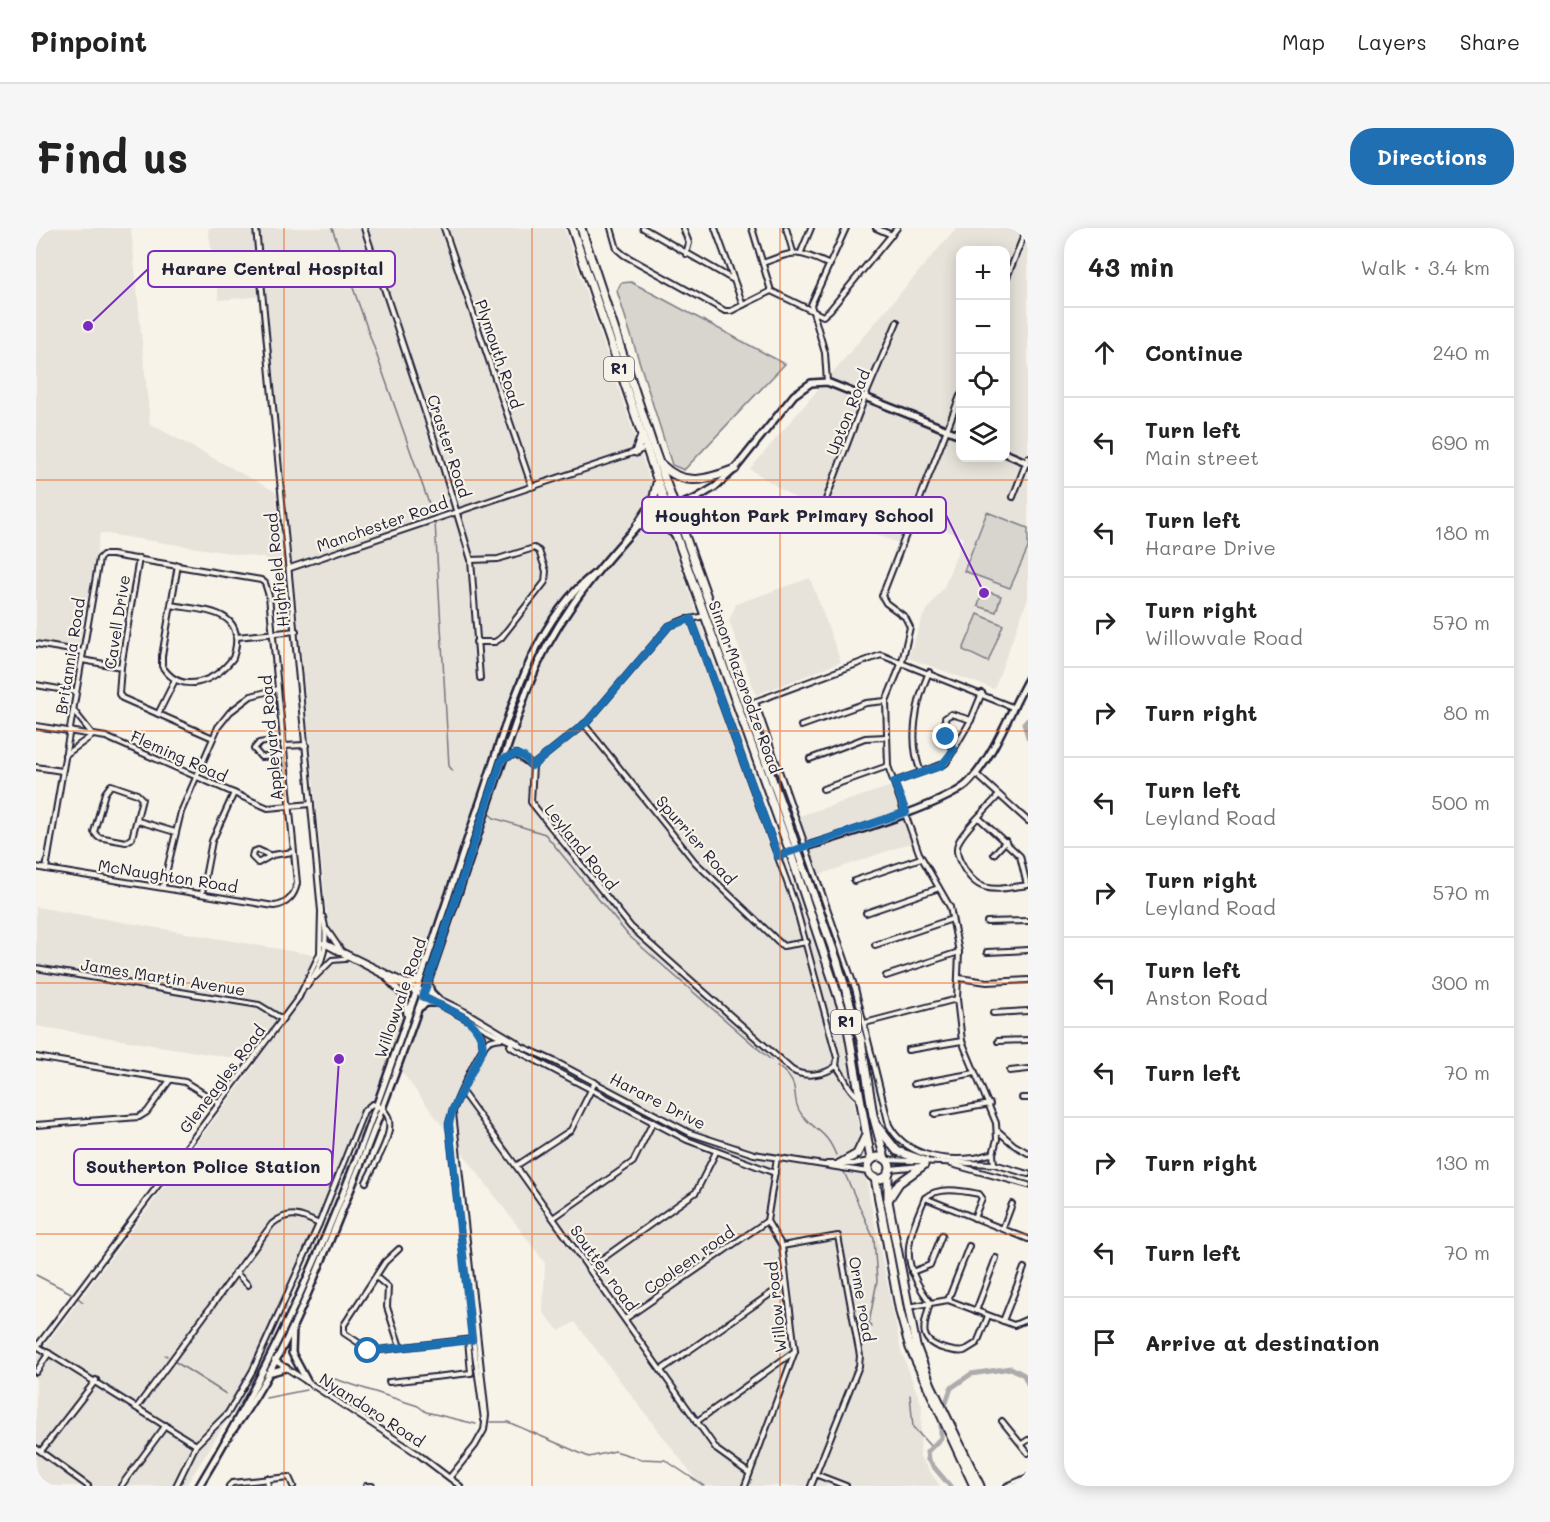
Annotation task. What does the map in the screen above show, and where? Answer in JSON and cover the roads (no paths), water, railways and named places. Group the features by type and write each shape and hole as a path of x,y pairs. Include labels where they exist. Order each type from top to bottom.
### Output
{"highway":[{"name":"Simon Mazorodze Road","path":"572,228 642,436 660,464 672,508 798,849 858,1026 875,1124 889,1172"},
{"name":"Simon Mazorodze Road","path":"581,228 645,420 657,478 672,508 676,535 705,616 798,849 847,1023 867,1128 871,1161 868,1172"},
{"path":"636,452 642,436"},
{"path":"660,464 672,474 689,480 712,478 735,469"},
{"path":"637,526 656,496 657,478"},
{"path":"637,526 660,524 676,535"},
{"path":"875,1124 897,1150 925,1163 899,1183 888,1201"},
{"path":"839,1164 857,1154 864,1143 867,1128"},
{"path":"871,1161 878,1157 886,1159"},
{"path":"868,1172 875,1178 882,1178 889,1172"},
{"name":"R1","path":"889,1172 888,1201 916,1346 939,1407"},
{"name":"R1","path":"875,1178 904,1330 914,1361 939,1407 974,1486"},
{"name":"R1","path":"951,1433 981,1486"}],"main road":[{"path":"827,381 956,433"},
{"name":"Willowvale Road","path":"199,1486 269,1356 312,1264 377,1105 407,1019 428,980 502,759 545,645 598,571 637,526 651,516 708,492 735,469 798,391 811,383 827,381"},
{"path":"1010,455 1028,461"},
{"name":"Willowvale Road","path":"226,1439 252,1404 275,1361 319,1267 384,1108 419,1009 423,974 532,657 557,615 583,584 598,571"},
{"path":"798,849 906,812 958,791 976,774 1028,679"},
{"path":"403,983 416,982 423,974"},
{"path":"388,979 405,998 407,1019"},
{"path":"419,1009 426,1003 436,1001 428,980"},
{"path":"293,1323 292,1353 307,1381"},
{"path":"268,1373 286,1368"}],"street":[{"name":"Highfield Road","path":"256,228 324,944"},
{"name":"Craster Road","path":"364,228 471,560 480,678"},
{"name":"Plymouth Road","path":"444,228 532,487"},
{"path":"611,228 617,249 628,258 725,311 771,291"},
{"path":"643,228 732,279"},
{"path":"683,228 689,243 686,254"},
{"path":"715,228 743,305"},
{"path":"752,228 771,291 823,316 897,228"},
{"path":"786,228 793,252"},
{"path":"801,252 811,228"},
{"path":"827,381 825,353 811,312 811,305 846,228"},
{"path":"876,228 892,235"},
{"path":"1010,270 1027,228"},
{"path":"763,263 793,252 801,252 830,265"},
{"name":"Upton Road","path":"822,510 865,397 897,322"},
{"path":"956,406 882,596 886,603 905,617 910,627 902,662 886,701 886,737 888,766 921,858 948,903 959,952 957,999 962,1041 990,1104 998,1131 993,1154 994,1164"},
{"name":"Manchester Road","path":"290,568 650,447"},
{"path":"1014,497 1028,461"},
{"path":"471,560 498,559 534,548 539,551 546,571 545,582 501,638 495,642 476,642"},
{"name":"Britannia Road","path":"46,869 98,563 103,555 140,558"},
{"path":"140,558 178,565 171,605 162,663 163,668 175,680 192,685 213,676 232,660 237,637 231,622 223,614 171,605"},
{"name":"Cavell Drive","path":"140,558 118,689 122,698 213,738"},
{"name":"Appleyard Road","path":"178,565 261,580 265,583 273,633 297,883 293,895"},
{"path":"507,747 524,757 532,766 584,724 669,626 705,616"},
{"path":"691,619 807,942 832,1036 836,1066 843,1074 851,1092 862,1099"},
{"path":"237,637 296,631"},
{"path":"36,644 83,652"},
{"path":"746,705 877,656 886,655 1012,707"},
{"path":"82,660 121,667"},
{"path":"921,772 916,759 916,712 929,672"},
{"path":"158,714 175,680"},
{"path":"36,685 76,692"},
{"path":"163,886 175,832 213,738 230,712 260,692 278,689"},
{"path":"894,782 941,766 954,750 971,720 982,693"},
{"path":"801,726 866,703 886,701"},
{"path":"756,702 798,849 816,875 865,1023 888,1125 894,1134 921,1154 963,1158 993,1154"},
{"path":"65,755 93,735 73,710"},
{"path":"954,750 946,737 945,718 954,714 971,720"},
{"name":"Spurrier Road","path":"584,724 695,862 748,915 783,946 807,942"},
{"name":"Fleming Road","path":"36,726 115,740 268,808 311,804"},
{"path":"810,759 865,738 886,737"},
{"path":"283,740 259,743 254,749 261,757 285,756"},
{"path":"284,746 306,745"},
{"path":"502,759 516,754"},
{"name":"Leyland Road","path":"532,766 530,798 532,807 639,935 792,1070 808,1075 830,1070 836,1066"},
{"path":"824,789 888,766"},
{"path":"36,767 62,771"},
{"path":"976,774 1028,821"},
{"path":"111,785 141,796 142,803 138,821 132,838 126,842 98,837 94,832 105,793 111,785"},
{"path":"202,893 212,841 234,793"},
{"path":"979,818 1006,841 1023,861 1027,885 991,890 978,886 968,876 957,849 960,840 979,818 999,795"},
{"path":"138,821 175,832"},
{"path":"993,854 1006,841"},
{"path":"778,856 798,849"},
{"path":"271,856 258,850 253,852 252,857 258,863 271,856 293,852"},
{"path":"854,881 921,858"},
{"name":"McNaughton Road","path":"36,867 274,906 282,905 293,895"},
{"path":"808,878 816,875"},
{"path":"866,913 939,888"},
{"name":"Highfield Road","path":"321,911 326,927 324,944"},
{"path":"875,945 952,919"},
{"path":"987,922 1028,921"},
{"path":"326,927 332,940 343,952"},
{"name":"Harare Drive","path":"324,944 420,993"},
{"name":"Harare Drive","path":"324,944 349,959 595,1082 690,1133 723,1145 777,1158 868,1172"},
{"name":"Gleneagles Road","path":"37,1347 310,982 319,967 324,944"},
{"name":"Gleneagles Road","path":"299,997 324,944"},
{"path":"987,952 1028,950"},
{"path":"886,976 959,952"},
{"path":"310,982 332,960 349,959"},
{"name":"James Martin Avenue","path":"36,968 259,1005 282,1020"},
{"path":"959,978 994,982 1028,980"},
{"path":"865,1023 957,999"},
{"name":"Harare Drive","path":"436,1001 503,1038 524,1046"},
{"path":"993,1012 1028,1011"},
{"path":"475,1023 482,1037 483,1049"},
{"path":"450,1477 475,1446 484,1430 484,1420 472,1340 449,1129 453,1109 483,1049 491,1041 503,1038"},
{"path":"998,1041 1028,1040"},
{"path":"908,1050 962,1041"},
{"path":"512,1042 512,1048 653,1122 716,1152 775,1173"},
{"path":"36,1057 189,1084 219,1103"},
{"path":"1010,1071 1028,1070"},
{"path":"914,1083 975,1073"},
{"path":"36,1125 142,1116 171,1080"},
{"path":"516,1166 571,1130 595,1082"},
{"name":"Soutter road","path":"462,1092 696,1422 721,1455 749,1473"},
{"path":"1022,1098 1028,1098"},
{"path":"176,1486 196,1445 228,1413 253,1370 319,1224 369,1104 384,1108 390,1116 387,1136 366,1182"},
{"path":"935,1114 990,1104"},
{"path":"553,1218 633,1162 653,1122"},
{"path":"998,1131 1014,1145 1028,1153"},
{"path":"588,1269 696,1192 716,1152"},
{"path":"767,1221 777,1158"},
{"path":"886,1159 925,1163 994,1164 1028,1174"},
{"name":"Harare Drive","path":"823,1164 871,1161"},
{"path":"889,1172 925,1163"},
{"path":"948,1163 1028,1185"},
{"path":"930,1302 914,1281 909,1238 925,1198 939,1191 979,1194 982,1198 974,1218"},
{"path":"925,1198 1028,1239"},
{"path":"1003,1228 1012,1204"},
{"path":"137,1407 235,1272 277,1220 297,1214 319,1224"},
{"name":"Willow road","path":"745,1486 795,1351 782,1246 767,1221"},
{"name":"Cooleen road","path":"625,1319 767,1221"},
{"path":"912,1272 930,1265 942,1235"},
{"name":"Orme road","path":"782,1246 838,1236 860,1356 811,1486"},
{"path":"948,1300 969,1246"},
{"path":"399,1249 389,1258 376,1277 344,1325 343,1331 368,1351 472,1340"},
{"path":"976,1311 996,1258"},
{"path":"1003,1322 1024,1268"},
{"path":"235,1272 248,1285"},
{"path":"376,1277 388,1287 387,1306 400,1347"},
{"path":"661,1370 786,1282"},
{"path":"908,1307 948,1300 1014,1325 1028,1319"},
{"path":"930,1302 923,1325 927,1338 938,1347 959,1352 977,1343 988,1316"},
{"path":"389,1382 471,1373 472,1340"},
{"path":"37,1347 96,1380 196,1445"},
{"path":"696,1422 795,1351"},
{"path":"36,1372 49,1353"},
{"name":"Nyandoro Road","path":"269,1356 450,1477 460,1486"},
{"path":"41,1451 96,1380"},
{"path":"1002,1421 1028,1452"},
{"path":"121,1486 166,1425"},
{"path":"1022,1444 1028,1440"},
{"path":"36,1448 88,1486"},
{"path":"815,1474 846,1486"},
{"path":"229,1486 232,1483 289,1477 294,1486"},
{"path":"1007,1486 1028,1477"},
{"path":"267,1478 268,1486"},
{"path":"366,1486 372,1486"}],"waterway":[{"path":"332,228 433,515"},
{"path":"435,522 449,766 453,771"},
{"path":"1028,720 1024,723 1028,737"},
{"path":"488,813 494,818 545,834 628,935 771,1060"},
{"path":"777,1066 791,1079 796,1102 802,1115 824,1136 836,1155"},
{"path":"844,1172 874,1239 877,1281 869,1323 872,1327"},
{"path":"36,1275 71,1293"},
{"path":"78,1298 83,1302"},
{"path":"174,1361 226,1394"},
{"path":"950,1486 928,1460 927,1452 941,1438 941,1417 951,1388 971,1374 1011,1368 1024,1375 1028,1384"},
{"path":"322,1382 335,1379 418,1406 426,1412 476,1424"},
{"path":"266,1398 306,1390"},
{"path":"910,1395 913,1427 932,1448"},
{"path":"490,1422 508,1422 589,1457 615,1451 641,1459 665,1460 704,1486"}],"place":[{"name":"Harare Central Hospital","path":"88,326"},
{"name":"Houghton Park Primary School","path":"984,593"},
{"name":"Southerton Police Station","path":"339,1059"}]}
